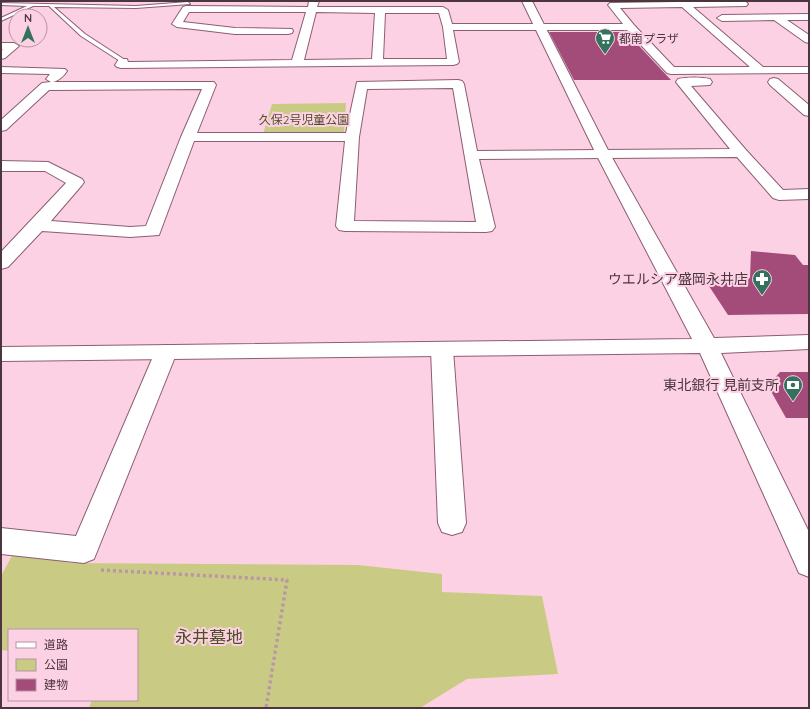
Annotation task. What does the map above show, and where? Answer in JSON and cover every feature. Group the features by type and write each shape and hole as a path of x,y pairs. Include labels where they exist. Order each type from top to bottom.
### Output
{"street":[{"path":"527,1 603,154 707,346 809,563"},
{"path":"743,4 613,6 630,27 671,71 809,70"},
{"path":"297,64 313,5"},
{"path":"123,61 121,65 453,62 448,27 443,10 380,10 313,5 292,20 234,31 177,24 186,9 292,20"},
{"path":"685,5 760,70"},
{"path":"377,62 380,10"},
{"path":"776,17 809,40"},
{"path":"700,18 809,17"},
{"path":"277,64 292,20"},
{"path":"448,27 630,27"},
{"path":"1,46 14,46 1,56"},
{"path":"1,70 61,71 1,127"},
{"path":"809,82 682,82 741,153 779,195 809,194"},
{"path":"774,82 809,112"},
{"path":"458,84 486,227 345,226 352,137 361,85 458,84"},
{"path":"38,225 130,232 153,231 188,137 210,85 46,86"},
{"path":"188,137 352,137"},
{"path":"471,155 741,153"},
{"path":"1,166 48,167 76,182 38,225 1,263"},
{"path":"1,354 442,350 707,346 809,342"},
{"path":"442,350 452,523"},
{"path":"1,541 84,550 166,352"}],"lane":[{"path":"1,4 136,7 188,3"},
{"path":"1,20 34,5"},
{"path":"50,5 83,35 123,61"}],"path":[{"path":"84,550 91,570 287,580 266,708"}],"green space":[{"name":"久保2号児童公園","path":"346,103 344,134 263,134 272,104"},
{"name":"永井墓地","path":"13,554 70,557 69,563 358,565 442,574 442,592 542,596 558,674 467,679 420,708 89,708 92,701 138,701 138,629 8,629 8,651 1,650 1,576"}],"building":[{"name":"都南プラザ","path":"549,32 626,32 671,80 574,80"},
{"name":"ウエルシア盛岡永井店","path":"751,251 795,255 803,265 809,265 809,314 728,315 701,274 750,278"},
{"name":"東北銀行 見前支所","path":"780,372 809,372 809,418 786,418 768,386"}],"place":[{"name":"都南プラザ","path":"605,55"},
{"name":"ウエルシア盛岡永井店","path":"762,296"},
{"name":"東北銀行 見前支所","path":"793,402"}]}
